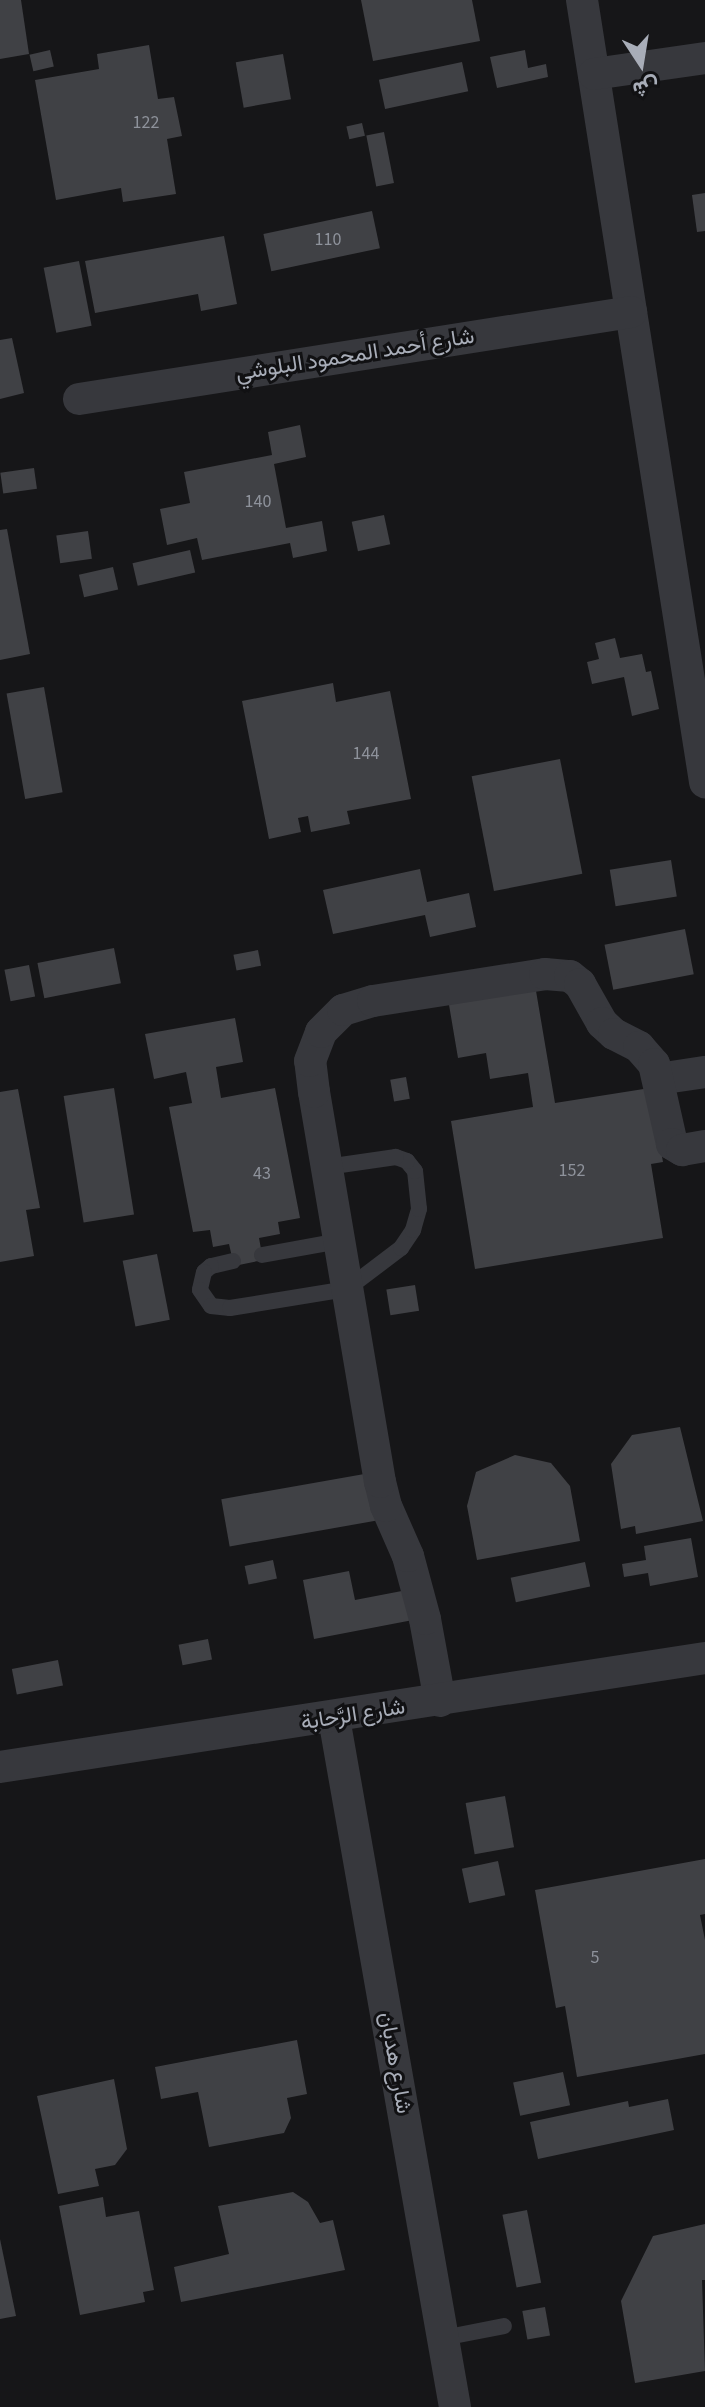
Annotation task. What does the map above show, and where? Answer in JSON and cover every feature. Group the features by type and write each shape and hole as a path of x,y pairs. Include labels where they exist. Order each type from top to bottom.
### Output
{"street":[{"path":"582,0 705,782"},
{"path":"594,74 705,58"},
{"name":"شارع أحمد المحمود البلوشي","path":"79,399 631,312"},
{"path":"440,1701 425,1619 408,1556 383,1495 310,1061 321,1032 343,1010 373,1001 558,973 580,984 593,1010 614,1034 648,1054 658,1079 672,1144 682,1150 705,1146"},
{"path":"658,1079 705,1072"},
{"name":"شارع الرَّحابة","path":"0,1767 334,1718 705,1658"},
{"name":"شارع هدبان","path":"334,1718 455,2407"}],"lane":[{"path":"233,1261 211,1266 204,1272 200,1290 211,1306 230,1308 347,1289 401,1248 413,1230 419,1209 415,1171 407,1161 396,1157 327,1167"},
{"path":"262,1255 339,1241"},
{"path":"443,2338 504,2326"}],"building":[{"path":"0,0 21,0 29,54 0,59"},
{"path":"361,0 472,0 480,41 373,61"},
{"path":"149,45 158,99 174,97 182,136 167,139 176,194 123,202 121,188 56,200 35,80 99,69 97,54"},
{"path":"50,50 54,67 33,71 30,55"},
{"path":"525,50 528,68 546,64 548,77 497,88 490,57"},
{"path":"283,54 291,99 244,108 236,62"},
{"path":"462,62 468,91 385,109 379,80"},
{"path":"362,123 365,136 349,139 346,127"},
{"path":"384,132 394,183 376,186 366,135"},
{"path":"705,193 705,231 697,232 692,195"},
{"path":"372,211 380,248 271,271 263,234"},
{"path":"224,236 237,304 201,311 198,294 95,313 85,261"},
{"path":"79,261 92,326 56,333 44,268"},
{"path":"12,338 24,393 0,399 0,340"},
{"path":"300,425 306,457 274,464 286,528 322,521 327,551 293,558 290,543 202,560 197,538 167,545 160,509 190,503 184,472 272,455 268,432"},
{"path":"34,468 37,489 3,494 0,473"},
{"path":"384,515 390,544 358,551 352,522"},
{"path":"7,529 30,654 0,660 0,530"},
{"path":"88,531 92,559 60,563 56,535"},
{"path":"190,550 195,572 138,586 133,563"},
{"path":"113,567 118,589 84,597 79,575"},
{"path":"615,638 620,658 642,654 646,672 651,671 659,709 632,716 624,677 592,684 587,662 599,659 595,643"},
{"path":"333,683 336,702 390,691 411,799 347,811 350,824 311,832 308,816 298,818 301,832 269,839 242,701"},
{"path":"44,687 63,792 25,799 7,694"},
{"path":"560,759 582,874 494,891 472,776"},
{"path":"671,860 677,897 616,906 610,870"},
{"path":"420,869 427,902 469,893 476,927 430,937 425,915 333,934 323,890"},
{"path":"685,929 694,974 613,990 605,945"},
{"path":"114,948 121,983 44,998 37,963"},
{"path":"258,950 261,966 237,970 233,955"},
{"path":"29,965 35,996 11,1001 4,970"},
{"path":"534,979 555,1103 650,1088 663,1162 651,1164 663,1238 475,1269 451,1121 533,1107 528,1073 490,1079 486,1053 458,1058 447,993"},
{"path":"235,1018 243,1062 216,1067 221,1098 275,1088 300,1218 278,1222 280,1234 259,1238 263,1260 234,1266 229,1244 213,1247 210,1230 193,1232 169,1107 192,1103 186,1072 154,1079 145,1034"},
{"path":"406,1077 410,1099 394,1101 390,1080"},
{"path":"114,1088 134,1214 84,1222 64,1096"},
{"path":"18,1089 40,1208 26,1210 34,1256 0,1262 0,1092"},
{"path":"157,1254 170,1320 135,1326 123,1261"},
{"path":"415,1285 419,1311 390,1315 386,1290"},
{"path":"680,1427 703,1521 636,1534 635,1526 621,1529 611,1464 632,1435"},
{"path":"515,1455 551,1463 570,1486 580,1541 477,1560 467,1506 476,1472"},
{"path":"370,1473 378,1520 230,1546 221,1499"},
{"path":"691,1538 698,1577 650,1586 648,1573 624,1577 622,1564 646,1560 644,1546"},
{"path":"273,1560 277,1579 249,1585 245,1566"},
{"path":"585,1562 590,1586 516,1602 511,1578"},
{"path":"349,1571 355,1600 407,1590 413,1620 314,1639 303,1580"},
{"path":"208,1639 212,1660 183,1665 179,1645"},
{"path":"58,1660 63,1686 17,1694 12,1669"},
{"path":"505,1796 514,1847 475,1854 466,1803"},
{"path":"705,1859 705,1914 700,1915 705,1940 705,2054 577,2077 565,2006 556,2008 535,1890"},
{"path":"498,1861 505,1895 469,1903 462,1869"},
{"path":"297,2040 307,2094 287,2098 291,2118 284,2133 209,2147 198,2092 161,2099 155,2067"},
{"path":"563,2072 570,2105 520,2116 513,2083"},
{"path":"114,2079 127,2149 115,2165 95,2169 99,2186 58,2194 37,2096"},
{"path":"668,2099 674,2130 538,2159 530,2122 628,2101 629,2107"},
{"path":"293,2192 308,2202 320,2223 333,2220 345,2270 181,2302 174,2267 229,2254 218,2206"},
{"path":"103,2197 106,2217 139,2211 154,2290 143,2292 145,2302 80,2315 59,2206"},
{"path":"527,2210 541,2283 517,2287 502,2215"},
{"path":"705,2224 705,2280 702,2280 705,2371 635,2383 621,2301 653,2236"},
{"path":"0,2239 16,2316 0,2319"},
{"path":"545,2307 550,2336 527,2340 522,2311"}]}
